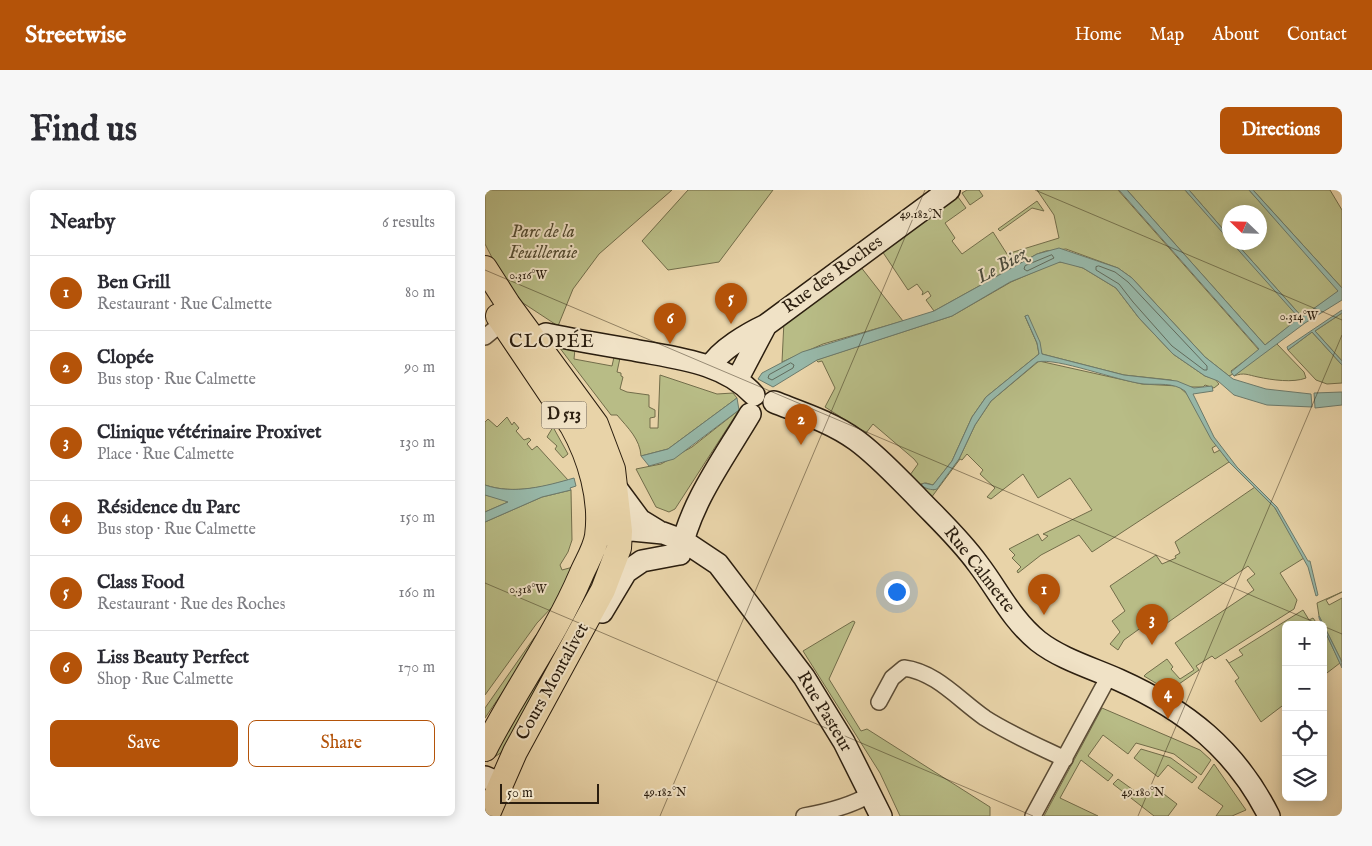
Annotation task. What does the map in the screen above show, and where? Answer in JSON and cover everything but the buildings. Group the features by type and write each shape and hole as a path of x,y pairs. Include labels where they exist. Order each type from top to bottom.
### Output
{"main road":[{"name":"D 513","path":"485,268 534,340 596,424 609,454 617,489 620,540"},
{"name":"D 513","path":"485,294 493,330 572,426 582,444 593,481 597,537"},
{"name":"Cours Montalivet","path":"485,749 563,614 597,537"},
{"name":"Cours Montalivet","path":"487,816 492,780 546,696 595,606 620,540"}],"street":[{"name":"Rue des Roches","path":"710,367 714,360 748,334 766,325 949,190"},
{"name":"Rue des Roches","path":"737,380 766,325"},
{"path":"534,340 546,334 687,360 710,367 737,380 752,405 675,542 626,572 557,685 546,696"},
{"name":"Rue Calmette","path":"752,405 763,393 772,398 774,402 815,418 857,441 906,485 949,529 978,563 996,593 1037,640 1058,653 1159,701 1195,724 1239,766 1269,816"},
{"path":"617,489 640,520 675,542"},
{"name":"Rue Pasteur","path":"597,537 620,540 641,530 675,542 756,616 804,677 871,794 881,816"},
{"path":"879,702 893,678 904,668 917,670 931,676 987,718 1065,759"},
{"path":"1033,816 1109,676"},
{"path":"805,816 829,811 871,794"}],"green space":[{"name":"Parc de la Feuilleraie","path":"485,190 672,190 599,254 573,289 558,326 523,303 501,275 485,244"},
{"path":"688,190 773,190 719,262 668,270 642,241"},
{"path":"967,190 979,190 983,196 970,205 962,193"},
{"path":"1037,190 1118,190 1259,350 1231,371 1233,374 1229,376 1205,357 1132,278 1118,268 1066,249 1037,254 934,311 926,300 931,296 928,291 922,295 923,292 917,284 908,290 882,251 958,197 966,208 945,223 955,238 952,241 962,254 993,232 1007,254 1059,238 1054,215"},
{"path":"1127,190 1185,190 1222,231 1222,250 1239,250 1300,318 1265,345"},
{"path":"1189,190 1249,190 1263,205 1222,205 1222,228"},
{"path":"1253,190 1330,190 1342,210 1342,288 1267,205"},
{"path":"1037,201 1044,211 1032,208 1000,231 998,229"},
{"path":"1267,210 1337,287 1338,292 1302,317 1242,250 1267,250"},
{"path":"1057,262 1083,268 1116,288 1139,318 1173,354 1205,376 1215,379 1219,384 1214,388 1205,385 1203,387 1188,387 1171,380 1124,375 1042,354 1025,316 1037,343 1039,354 986,397 972,417 952,461 933,485 921,484 934,490 959,459 975,425 991,401 1039,361 1142,384 1178,386 1187,394 1217,445 1212,448 1214,453 1220,450 1229,462 1092,552 1079,535 1041,555 1018,573 1017,571 1021,567 1012,558 1015,555 1009,549 1038,534 1042,541 1048,536 1043,534 1092,510 1070,478 1038,498 1023,474 991,499 987,497 995,488 980,474 983,470 967,454 962,460 960,459 931,498 910,475 918,464 914,459 873,424 866,433 825,407 835,388 822,361 818,362 816,360 952,316 1011,282"},
{"path":"860,266 903,321 823,344 782,362 784,321"},
{"path":"1342,313 1342,361 1315,331"},
{"path":"1312,332 1342,365 1342,383 1327,384 1316,380 1288,350"},
{"path":"1276,343 1304,372 1306,378 1301,380 1282,380 1246,374 1234,376"},
{"path":"559,347 575,349 574,359 612,366 614,357 620,358 617,372 621,373 623,377 620,389 627,392 649,395 649,407 655,410 655,417 650,418 650,428 658,428 660,375 717,394 733,393 737,398 668,449 641,456 636,439 629,429 617,415 611,415"},
{"path":"739,410 675,509 669,512 656,507 636,469 661,464 692,447"},
{"path":"507,417 512,425 514,422 519,428 516,431 524,440 529,438 531,440 527,444 532,450 537,446 568,480 527,489 505,489 485,485 485,422 488,419 497,427"},
{"path":"553,427 568,454 563,458 555,449 557,446 547,437"},
{"path":"1255,487 1275,508 1304,558 1280,573 1297,600 1294,609 1215,659 1212,656 1196,666 1199,670 1169,691 1144,676 1167,659 1173,667 1171,669 1180,679 1194,670 1175,643 1254,590 1247,580 1255,574 1248,566 1160,628 1153,619 1124,640 1118,650 1110,644 1120,632 1112,621 1125,611 1110,586 1156,555 1162,564 1176,558 1175,556 1180,553 1175,542"},
{"path":"571,490 572,540 568,552 560,565 562,570 573,567 554,605 537,623 485,695 485,522 542,497"},
{"path":"485,495 507,500 508,502 485,512"},
{"path":"591,586 595,591 502,752 487,762 520,703"},
{"path":"1342,592 1326,600 1329,605 1342,598 1342,662 1327,632 1327,621 1322,621 1319,616 1317,603"},
{"path":"1303,610 1309,620 1313,618 1315,621 1285,621"},
{"path":"853,621 855,622 829,679 861,731 867,729 990,807 990,816 900,816 880,773 803,651"},
{"path":"1282,623 1282,706 1261,722 1235,681 1239,678 1226,659 1229,663 1243,655 1239,650"},
{"path":"536,635 540,637 485,718 485,708"},
{"path":"1327,635 1340,663 1327,673"},
{"path":"1102,708 1200,750 1211,760 1201,775 1174,754 1136,743 1128,754 1103,735 1088,756 1113,775 1108,781 1081,760 1060,798 1098,816 1044,816"},
{"path":"1141,749 1171,758 1197,777 1192,783 1168,765 1158,777 1134,758"},
{"path":"1214,764 1246,810 1232,816 1216,816 1223,806 1198,788"},
{"path":"1118,779 1143,797 1152,785 1177,804 1168,816 1154,816 1113,784"}],"water":[{"path":"1119,190 1127,190 1265,345 1299,318 1238,250 1242,250 1302,317 1338,291 1267,210 1267,205 1342,288 1342,300 1305,323 1234,376 1231,372 1259,349"},
{"path":"1185,190 1189,190 1222,228 1222,232"},
{"path":"1249,190 1253,190 1267,205 1262,205"},
{"path":"1059,248 1118,268 1132,278 1205,357 1233,379 1266,389 1311,394 1312,407 1267,405 1234,395 1218,381 1205,376 1173,354 1139,318 1116,288 1083,268 1060,262 1010,282 952,316 817,360 773,387 758,379 762,373 802,352 934,311 1037,254"},
{"path":"1342,310 1342,313 1315,331 1342,361 1342,365 1312,332 1288,350 1287,347"},
{"path":"1028,315 1040,342 1042,354 1124,375 1177,381 1194,388 1212,386 1213,391 1193,394 1214,437 1237,467 1277,507 1308,561 1310,561 1318,595 1316,596 1308,567 1275,508 1229,462 1211,439 1185,391 1175,386 1132,382 1073,366 1046,361 1037,362 991,401 975,425 959,459 937,489 928,489 921,485 924,483 933,485 952,461 972,417 986,397 1039,354 1037,343 1025,316"},
{"path":"1342,392 1342,405 1315,408 1314,393"},
{"path":"737,398 739,410 674,459 649,466 641,456 668,449"},
{"path":"574,478 576,486 570,488 571,490 542,497 485,522 485,512 508,502 485,495 485,485 496,488 519,489"},
{"path":"1327,632 1341,660 1342,668 1327,635"}],"place":[{"name":"Class Food","path":"731,324"},
{"name":"Liss Beauty Perfect","path":"670,344"},
{"name":"Clopée","path":"801,445"},
{"name":"Ben Grill","path":"1044,615"},
{"name":"Clinique vétérinaire Proxivet","path":"1152,645"},
{"name":"Résidence du Parc","path":"1168,719"}],"district":[{"name":"CLOPÉE","path":"552,342"}],"water label":[{"name":"Le Biez","path":"1002,266"}]}
